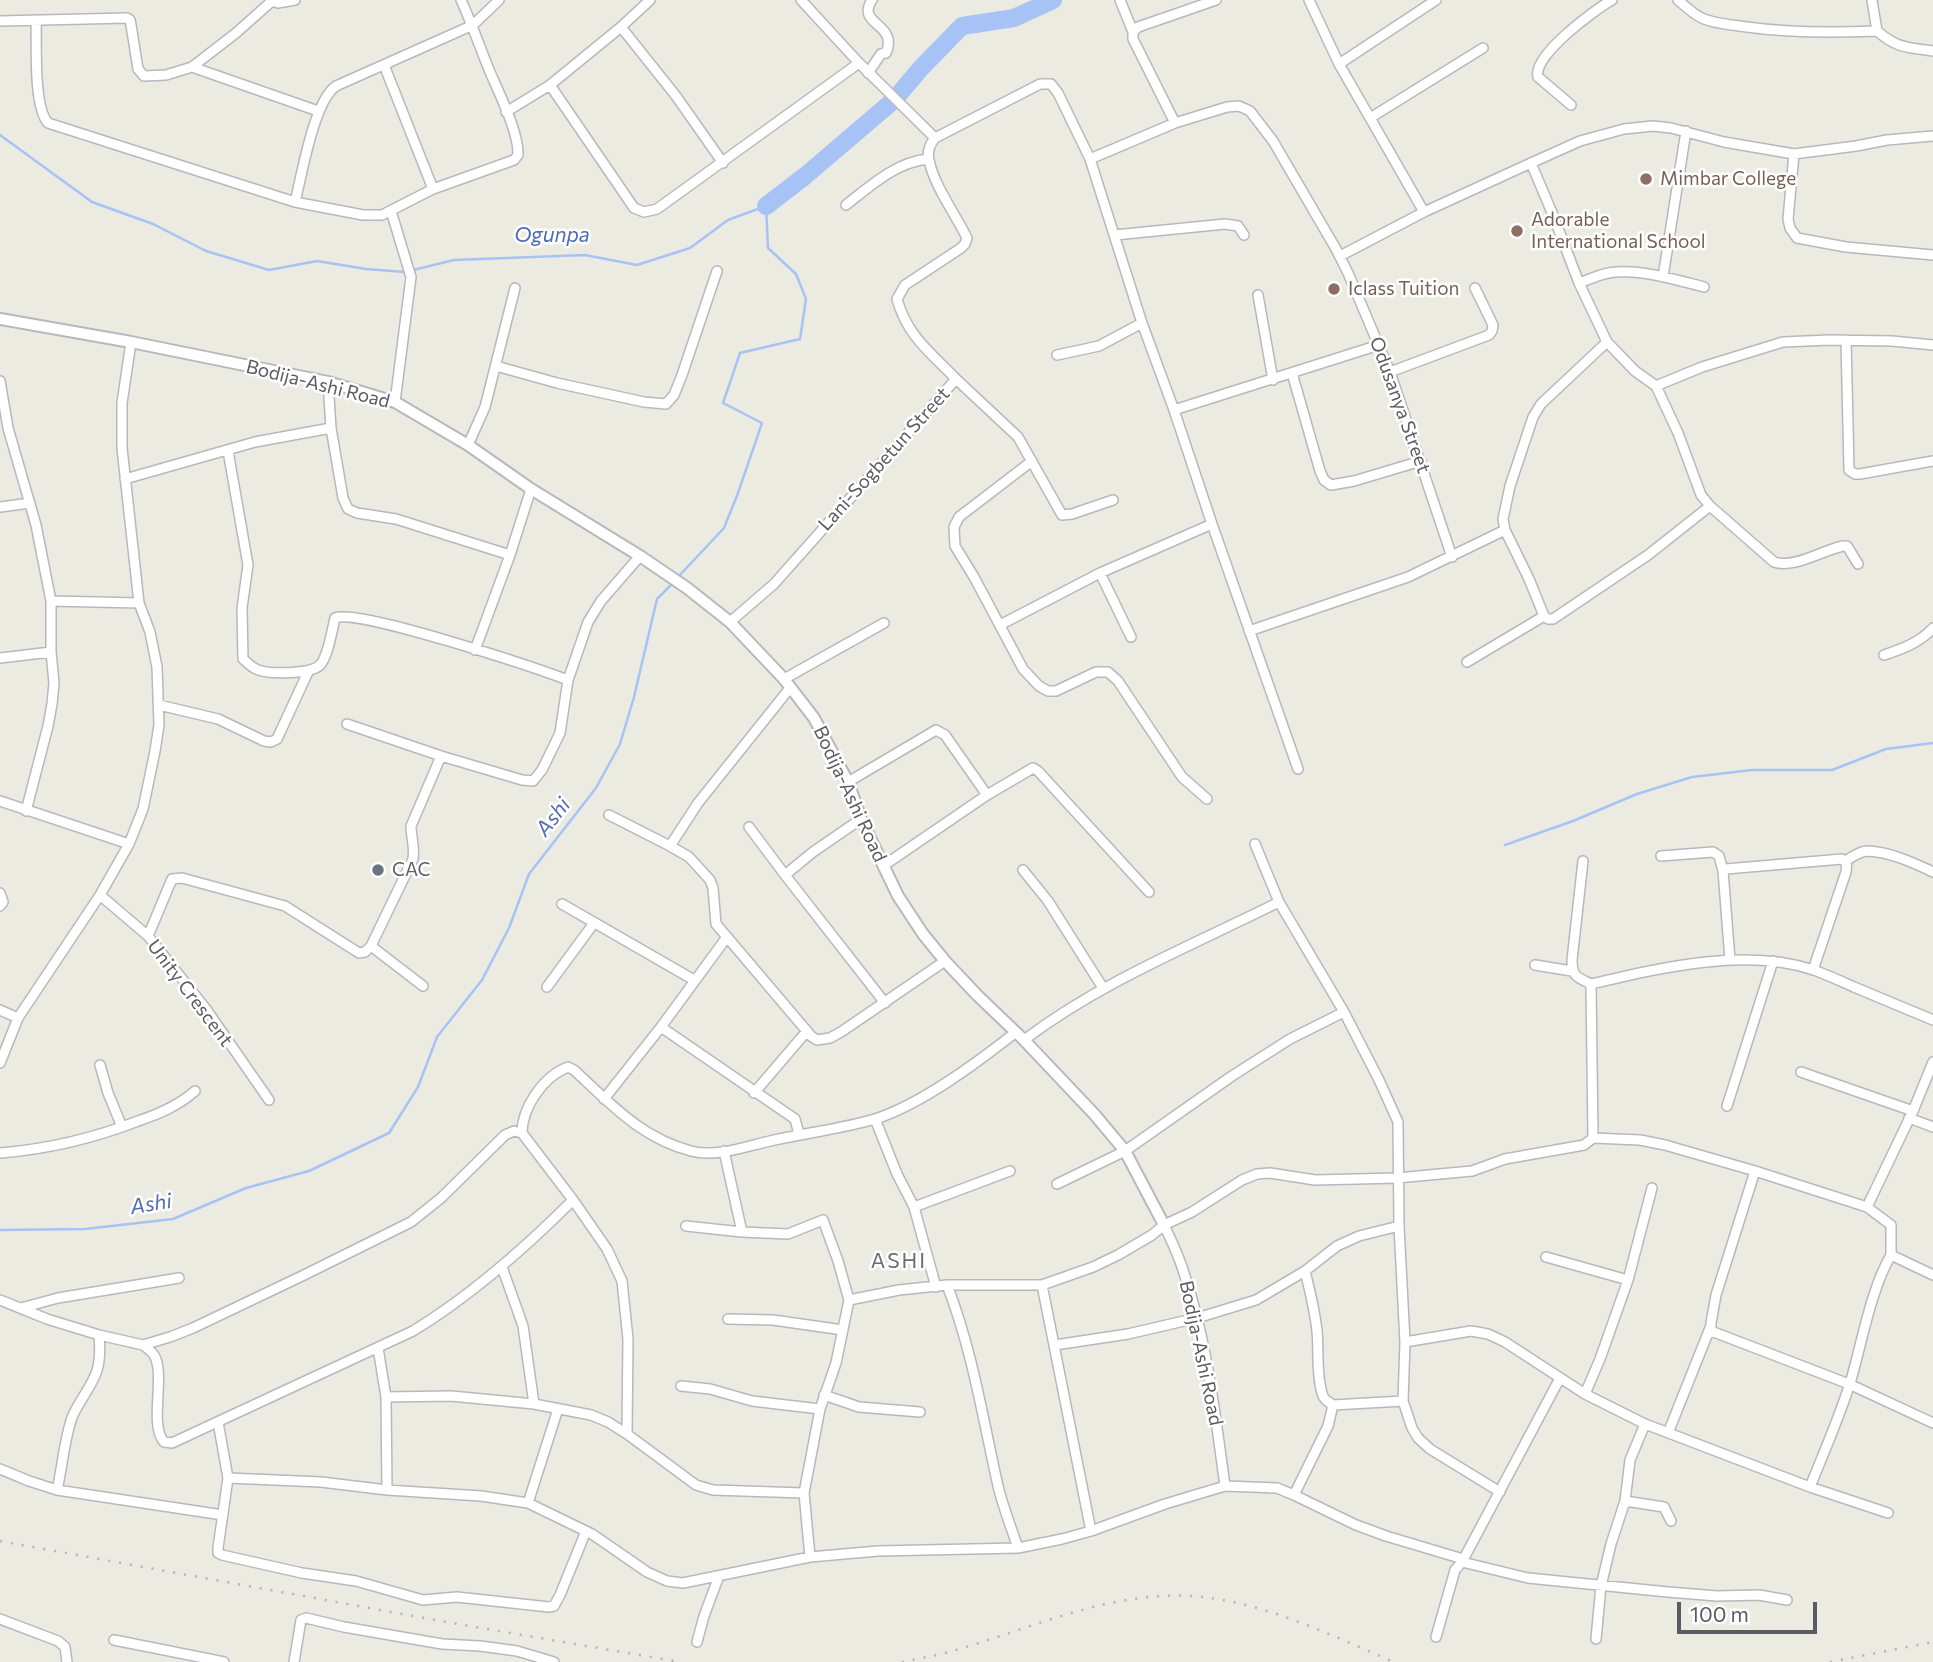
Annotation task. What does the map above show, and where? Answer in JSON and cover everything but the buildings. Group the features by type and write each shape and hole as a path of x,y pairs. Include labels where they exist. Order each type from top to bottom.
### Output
{"street":[{"path":"0,20 127,18 130,20 138,69 144,76 166,75 191,67 272,1 278,3 295,0"},
{"path":"36,20 38,98 44,120 48,123 295,202 363,215 382,215 433,188 514,160 518,155 519,147 461,0"},
{"path":"295,202 318,111 330,90 473,25 499,0"},
{"path":"506,112 550,85 650,0"},
{"path":"802,0 859,64 935,138"},
{"path":"868,73 881,54 886,53 890,41 868,14 872,0"},
{"path":"1120,0 1133,38 1175,123"},
{"path":"1132,32 1138,27 1216,0"},
{"path":"1309,0 1339,65 1424,212"},
{"path":"1339,65 1436,0"},
{"path":"1571,105 1538,77 1538,67 1550,50 1583,19 1612,0"},
{"path":"1678,0 1704,19 1724,24 1820,33 1877,31"},
{"path":"1872,0 1877,31 1894,45 1933,51"},
{"path":"621,27 676,96 723,163"},
{"path":"1370,118 1483,48"},
{"path":"550,85 634,208 644,212 657,209 859,64"},
{"path":"384,65 433,188"},
{"path":"191,67 318,111"},
{"path":"846,205 878,179 912,161 928,159 935,138 1040,84 1051,84 1090,159 1142,323 1298,769"},
{"name":"Odusanya Street","path":"1090,159 1175,123 1227,107 1239,106 1250,111 1273,141 1340,256 1390,372 1452,557"},
{"path":"1340,256 1424,212 1580,141 1624,129 1653,126 1686,131 1745,146 1794,153 1933,136"},
{"path":"1663,277 1686,131"},
{"path":"1794,153 1788,219 1797,238 1846,247 1933,255"},
{"name":"Lani-Sogbetun Street","path":"730,622 774,584 956,379 914,337 897,299 905,285 961,248 967,238 940,190 928,159"},
{"path":"1531,163 1579,283 1607,342 1635,372 1656,386 1678,433 1701,495 1773,562 1795,562 1847,546 1858,564"},
{"path":"391,211 411,277 395,402"},
{"path":"1115,235 1225,224 1238,226 1244,234"},
{"path":"496,366 607,394 666,404 674,395 682,375 717,271"},
{"path":"1579,283 1614,271 1663,277 1704,287"},
{"path":"468,445 485,407 515,288"},
{"path":"1390,372 1489,335 1493,325 1475,288"},
{"path":"1258,295 1273,380"},
{"name":"Bodija-Ashi Road","path":"0,319 131,342 328,382 395,402 468,445 531,489 640,556 730,622 787,683 814,718 848,782 861,819 883,866 915,922 945,961 1095,1115 1125,1151 1164,1225 1183,1269 1197,1318 1209,1378 1225,1486"},
{"path":"1057,355 1099,346 1142,323"},
{"path":"1656,386 1702,367 1783,342 1846,340 1933,345"},
{"path":"1846,340 1849,470 1860,474 1933,461"},
{"path":"0,1063 18,1018 100,895 138,826 155,751 159,705 157,667 150,632 139,603 122,448 122,403 131,342"},
{"path":"1607,342 1541,404 1532,417 1510,486 1503,519 1505,530 1544,616 1548,620 1553,619 1648,555 1710,506"},
{"path":"1174,410 1379,345"},
{"path":"1292,373 1324,480 1331,485 1421,461"},
{"path":"956,379 1018,437 1062,515 1113,500"},
{"path":"0,381 13,452 30,503 51,601 54,683 52,704 26,811"},
{"path":"328,382 331,428 343,498 348,509 371,516 396,519 510,555"},
{"path":"125,479 255,442 331,428"},
{"path":"228,451 248,565 242,608 243,659 256,669 271,673 308,672 320,665 335,618 353,616 520,663 568,680"},
{"path":"1032,461 959,517 954,527 955,546 1023,669 1038,686 1048,691 1056,691 1096,672 1108,672 1118,681 1182,777 1207,799"},
{"path":"475,650 531,489"},
{"path":"0,507 30,503"},
{"path":"1000,625 1100,573 1212,524"},
{"path":"1250,631 1408,577 1505,530"},
{"path":"347,724 441,756 533,781 542,770 560,733 568,680 588,622 601,601 640,556"},
{"path":"1100,573 1131,637"},
{"path":"51,601 139,603"},
{"path":"1467,662 1544,616"},
{"path":"670,846 787,683 884,623"},
{"path":"1884,655 1925,637 1933,628"},
{"path":"0,658 51,652"},
{"path":"159,705 218,719 271,742 277,739 308,672"},
{"path":"848,782 936,730 945,735 987,795"},
{"path":"148,936 172,879 177,877 285,906 359,953 365,952 371,946 414,859 411,826 441,756"},
{"path":"883,866 987,795 1033,768 1149,892"},
{"path":"0,801 129,844"},
{"path":"610,815 689,857 710,880 716,924 817,1040 830,1038 857,1022 945,961"},
{"path":"785,875 861,819"},
{"path":"750,827 885,1003"},
{"path":"1255,844 1279,902 1344,1012 1398,1122 1398,1226 1405,1342 1403,1401 1412,1428 1418,1438 1430,1448 1500,1492"},
{"path":"1723,870 1837,858 1845,861 1868,851 1905,860 1933,872"},
{"path":"1661,856 1715,852 1721,859 1730,960"},
{"path":"1583,861 1572,971 1591,984 1651,970 1730,960 1773,961 1813,970 1933,1020"},
{"path":"1813,970 1846,872 1845,861"},
{"path":"1023,870 1048,901 1103,988"},
{"path":"0,893 3,902 0,906"},
{"name":"Unity Crescent","path":"100,895 148,936 206,1009 268,1100"},
{"path":"522,1133 523,1122 532,1100 556,1072 568,1067 647,1134 695,1152 724,1151 875,1119 906,1107 994,1049 1103,988 1188,944 1279,902"},
{"path":"562,904 694,980"},
{"path":"547,987 594,923"},
{"path":"604,1099 727,937"},
{"path":"371,946 424,986"},
{"path":"1727,1106 1773,961"},
{"path":"1535,965 1572,971"},
{"path":"1591,984 1593,1138"},
{"path":"0,1010 18,1018"},
{"path":"1057,1184 1125,1151 1231,1076 1290,1039 1344,1012"},
{"path":"661,1027 795,1119 799,1134"},
{"path":"754,1093 807,1031"},
{"path":"1867,1207 1933,1062"},
{"path":"100,1065 122,1127"},
{"path":"1801,1072 1911,1114 1933,1127"},
{"path":"0,1153 57,1146 122,1127 169,1110 195,1091"},
{"path":"875,1119 914,1207 936,1287"},
{"path":"0,1300 47,1319 143,1345 193,1328 407,1224 441,1198 505,1135 514,1130 522,1133 573,1200 607,1248 622,1281 628,1339 627,1434"},
{"path":"849,1300 899,1290 947,1285 1042,1285 1118,1255 1153,1235 1164,1225 1192,1212 1256,1174 1270,1172 1315,1180 1397,1178 1472,1171 1504,1159 1584,1145 1593,1138 1652,1142 1867,1207 1891,1225 1891,1255 1885,1265 1849,1384 1810,1487"},
{"path":"724,1151 742,1232"},
{"path":"914,1207 1010,1171"},
{"path":"1668,1433 1710,1328 1716,1295 1755,1171"},
{"path":"1585,1394 1628,1280 1652,1188"},
{"path":"143,1345 156,1358 159,1433 161,1438 172,1443 413,1331 502,1267 573,1200"},
{"path":"686,1226 788,1234 823,1220 849,1300 836,1363 820,1409 804,1493 810,1556"},
{"path":"1055,1345 1128,1334 1197,1318 1256,1300 1305,1271 1337,1245 1398,1226"},
{"path":"1891,1255 1933,1275"},
{"path":"1546,1257 1628,1280"},
{"path":"502,1267 523,1326 534,1404"},
{"path":"1305,1271 1314,1304 1318,1368 1325,1400 1333,1405 1403,1401"},
{"path":"21,1308 58,1298 179,1278"},
{"path":"947,1285 957,1312 999,1488 1018,1548"},
{"path":"1042,1285 1091,1531"},
{"path":"728,1319 773,1320 843,1329"},
{"path":"1710,1328 1714,1333 1849,1384 1933,1423"},
{"path":"1405,1342 1471,1331 1488,1334 1585,1394 1645,1424 1810,1487 1888,1513"},
{"path":"57,1490 73,1417 100,1365 99,1335"},
{"path":"378,1348 386,1397 387,1490"},
{"path":"1436,1637 1455,1570 1463,1561 1560,1378"},
{"path":"681,1386 710,1389 751,1401 820,1409"},
{"path":"824,1395 859,1408 920,1412"},
{"path":"386,1397 451,1396 534,1404 591,1415 627,1434 695,1485 724,1491 804,1493"},
{"path":"1294,1495 1328,1426 1333,1405"},
{"path":"528,1503 558,1409"},
{"path":"218,1422 228,1478 218,1548 218,1553 222,1555 302,1573 356,1581 423,1600 457,1597 549,1607 554,1606 560,1595 586,1531"},
{"path":"1596,1639 1601,1586 1625,1501 1630,1460 1645,1424"},
{"path":"0,1469 57,1490 223,1515"},
{"path":"228,1478 321,1482 387,1490 481,1496 528,1503 586,1531 647,1572 667,1581 683,1583 810,1556 878,1551 1018,1548 1091,1531 1225,1486 1277,1488 1386,1536 1463,1561 1528,1577 1601,1586 1717,1596 1759,1595 1787,1600"},
{"path":"1625,1501 1664,1507 1671,1521"},
{"path":"697,1642 719,1576"},
{"path":"294,1662 301,1620 306,1618 442,1644 517,1651 554,1662"},
{"path":"0,1619 58,1642 65,1647 67,1662"},
{"path":"114,1640 224,1662"}],"waterway":[{"name":"Ogunpa","path":"766,206 894,100 962,26 1014,18 1053,0"},
{"name":"Ogunpa","path":"0,135 92,202 153,224 206,251 269,270 317,261 405,272 454,260 585,255 637,265 690,248 728,220 766,206 768,248 796,274 806,299 800,339 740,353 723,403 762,423 724,528 678,577"},
{"name":"Ashi","path":"0,1230 85,1229 173,1219 246,1188 309,1171 389,1133 418,1087 437,1037 482,980 509,928 529,874 596,788 620,744 657,599 674,582"},
{"path":"1505,845 1573,821 1637,794 1692,777 1752,770 1832,770 1886,749 1933,743"}],"railway":[{"path":"0,1541 680,1662"},
{"path":"902,1662 949,1652 1099,1606 1160,1596 1218,1599 1270,1612 1394,1662"},
{"path":"1830,1662 1933,1642"}],"place":[{"name":"Mimbar College","path":"1646,179"},
{"name":"Adorable International School","path":"1517,231"},
{"name":"Iclass Tuition","path":"1334,289"},
{"name":"CAC","path":"378,870"}],"district":[{"name":"ASHI","path":"899,1261"}]}
